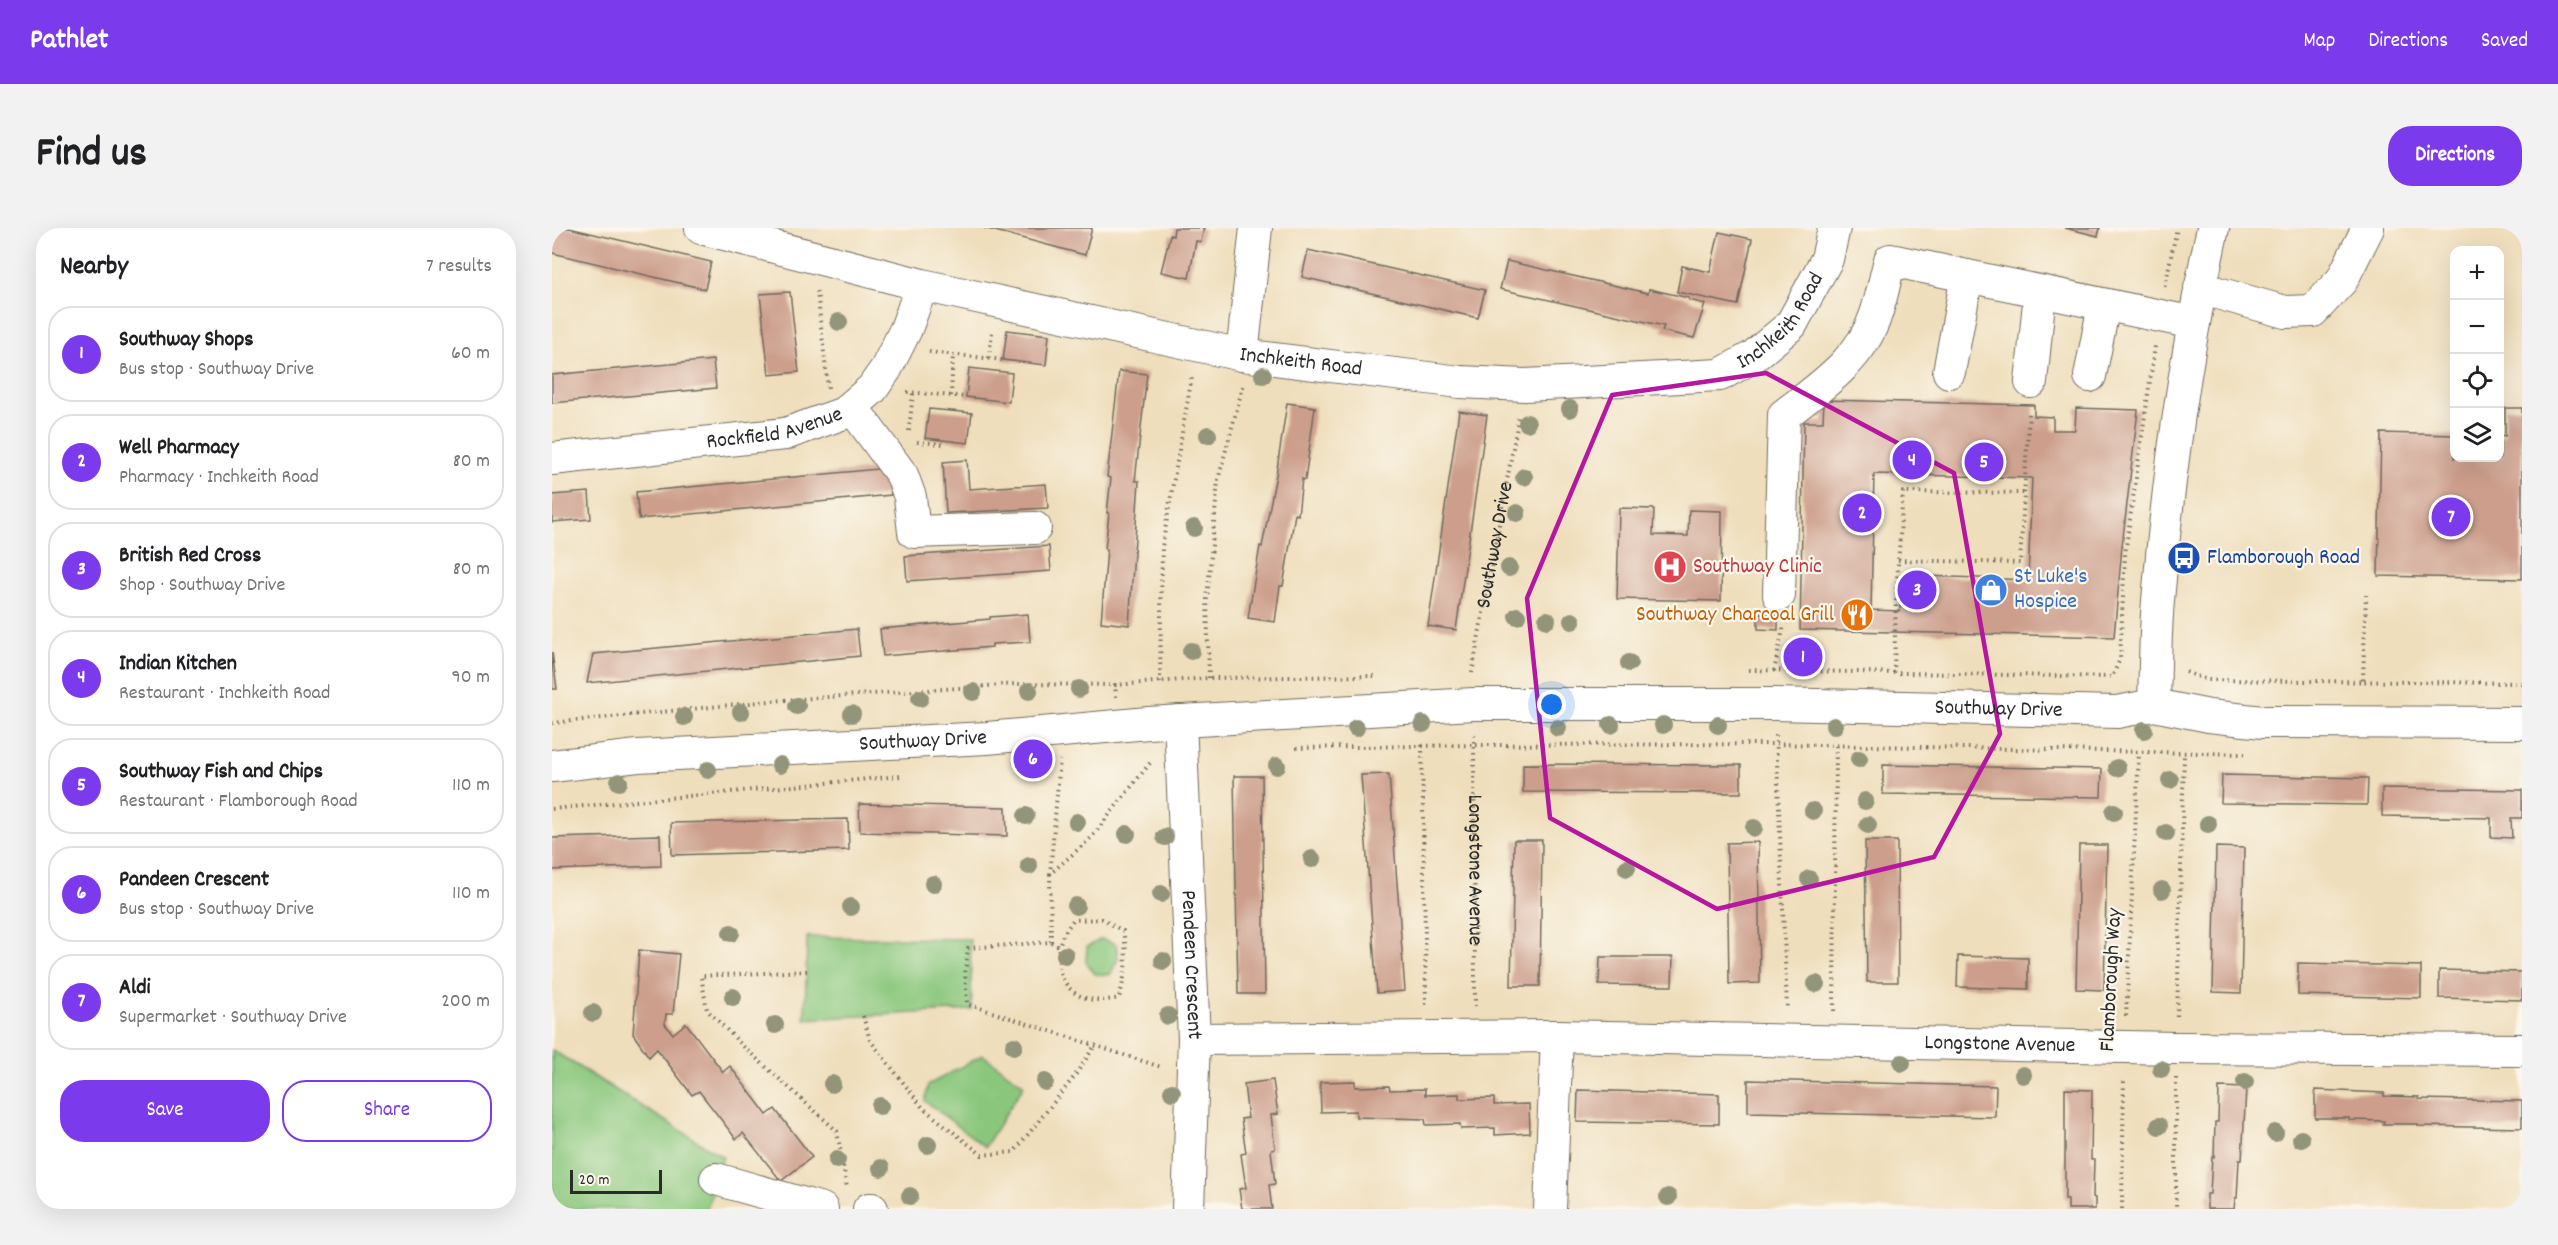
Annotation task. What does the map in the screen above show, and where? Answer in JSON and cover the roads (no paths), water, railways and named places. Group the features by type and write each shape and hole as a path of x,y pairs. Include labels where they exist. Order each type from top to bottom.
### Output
{"street":[{"name":"Inchkeith Road","path":"701,228 922,285 1247,356 1460,382 1525,385 1720,375 1754,356 1791,326 1827,259 1834,228"},
{"path":"1247,356 1256,228"},
{"path":"2154,705 2157,603 2174,447 2212,228"},
{"path":"2200,288 2285,312 2313,311 2342,280 2368,228"},
{"path":"1779,595 1784,415 1827,382 1855,353 1876,316 1890,260 2194,323"},
{"path":"1949,372 1967,276"},
{"path":"922,285 906,329 896,348 851,404 902,475 910,497 914,532 1035,528"},
{"path":"2031,382 2040,291"},
{"path":"2090,376 2104,305"},
{"name":"Rockfield Avenue","path":"552,459 785,434 851,404"},
{"name":"Southway Drive","path":"552,766 638,756 1065,752 1180,721 1473,704 1774,704 2117,712 2154,705 2209,716 2263,722 2522,723"},
{"name":"Pendeen Crescent","path":"1180,721 1193,1053 1188,1209"},
{"name":"Longstone Avenue","path":"1193,1053 1426,1037 1476,1036 2176,1048 2522,1050"},
{"path":"1550,1209 1557,1036"},
{"path":"716,1179 787,1200 853,1206"}],"place":[{"name":"Indian Kitchen","path":"1912,460"},
{"name":"Southway Fish and Chips","path":"1984,462"},
{"name":"Well Pharmacy","path":"1862,513"},
{"name":"Aldi","path":"2451,517"},
{"name":"Flamborough Road","path":"2184,558"},
{"name":"Southway Clinic","path":"1670,567"},
{"name":"British Red Cross","path":"1917,590"},
{"name":"St Luke's Hospice","path":"1991,590"},
{"name":"Southway Charcoal Grill","path":"1857,615"},
{"name":"Southway Shops","path":"1803,657"},
{"name":"Pandeen Crescent","path":"1033,759"}]}
